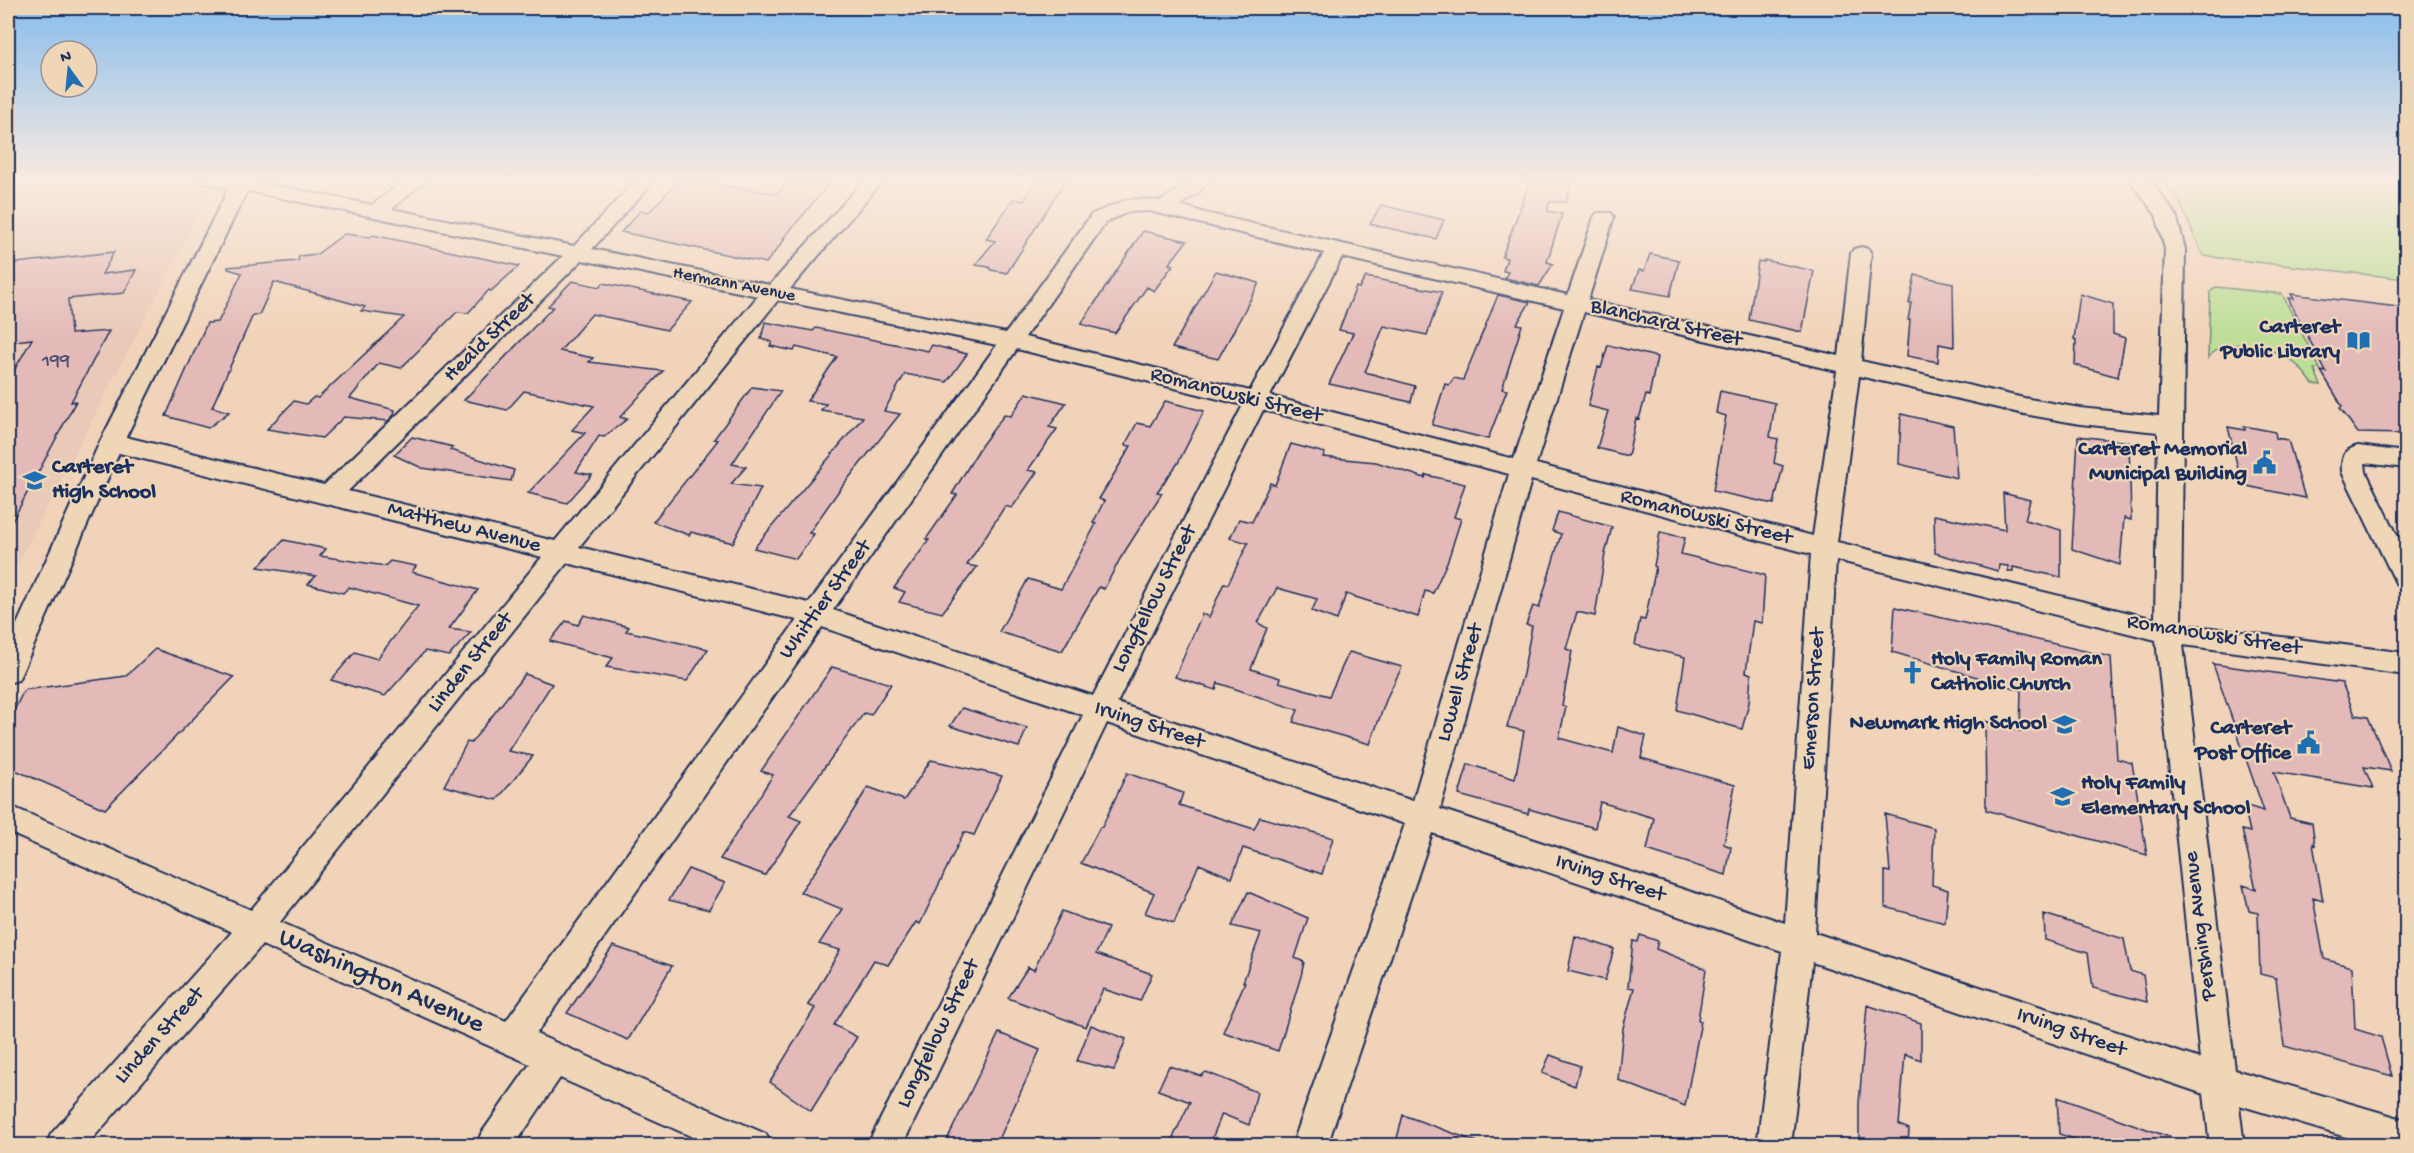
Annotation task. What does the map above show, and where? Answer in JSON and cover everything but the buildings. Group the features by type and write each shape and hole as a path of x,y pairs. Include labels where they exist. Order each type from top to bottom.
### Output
{"street":[{"path":"8,672 111,444 217,232"},
{"name":"Hermann Avenue","path":"474,232 1012,341"},
{"name":"Heald Street","path":"329,495 598,232"},
{"name":"Linden Street","path":"63,1146 256,928 769,296 775,293 829,232"},
{"name":"Whittier Street","path":"512,1040 1090,232"},
{"name":"Blanchard Street","path":"1260,232 2024,406 2080,416 2170,425"},
{"name":"Lowell Street","path":"1309,1146 1423,816 1522,470 1600,232"},
{"name":"Pershing Avenue","path":"2170,232 2175,249 2168,633 2227,1146"},
{"name":"Longfellow Street","path":"884,1146 1099,710 1256,400 1336,249"},
{"name":"Emerson Street","path":"1774,1146 1799,941 1824,548 1849,366 1861,253"},
{"name":"Romanowski Street","path":"1012,341 1256,400 1824,548 2168,633 2406,664"},
{"name":"Matthew Avenue","path":"111,444 129,446 816,615"},
{"path":"2406,460 2358,454 2353,459 2354,472 2406,578"},
{"name":"Irving Street","path":"816,615 2218,1082 2406,1137"},
{"name":"Washington Avenue","path":"8,818 754,1146"},
{"path":"493,1146 554,1058"}],"shaded area":[{"name":"Carteret High School","path":"8,232 190,232 8,582"}],"green space":[{"path":"2193,232 2406,232 2406,279 2203,256"},
{"path":"2216,287 2282,294 2320,369 2314,369 2321,385 2313,384 2289,359 2265,349 2252,346 2227,346 2216,350 2208,358 2210,292"}],"place":[{"name":"Carteret Public Library","path":"2358,341"},
{"name":"Carteret Memorial Municipal Building","path":"2265,463"},
{"name":"Carteret High School","path":"34,481"},
{"name":"Holy Family Roman Catholic Church","path":"1913,673"},
{"name":"Newmark High School","path":"2065,724"},
{"name":"Carteret Post Office","path":"2309,742"},
{"name":"Holy Family Elementary School","path":"2063,797"}]}
